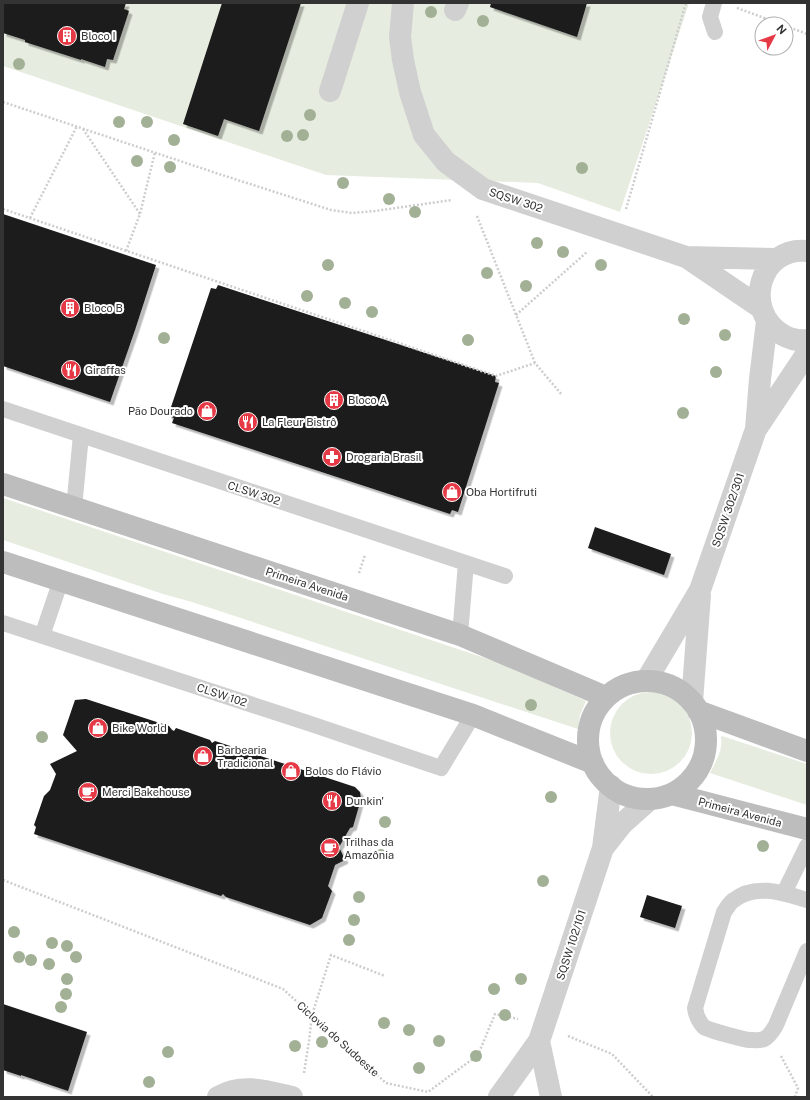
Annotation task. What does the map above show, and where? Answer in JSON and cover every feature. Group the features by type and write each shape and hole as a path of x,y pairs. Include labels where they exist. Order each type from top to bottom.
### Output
{"main road":[{"name":"Primeira Avenida","path":"3,484 460,635 606,697"},
{"path":"3,562 473,715 593,763"},
{"path":"646,681 659,682 672,687 683,694 695,707 705,729 706,749 700,767 688,783 672,794 662,798 639,799 620,792 600,776 593,763 589,749 588,735 591,721 597,708 606,697 631,683 646,681"},
{"path":"695,707 807,751"},
{"name":"Primeira Avenida","path":"672,794 807,829"}],"street":[{"path":"330,91 358,3"},
{"name":"SQSW 302","path":"403,3 401,9 400,37 402,60 410,92 424,135 446,162 476,193 614,233 686,257 777,259"},
{"path":"777,259 789,253 807,251"},
{"name":"SQSW 302","path":"686,257 764,314 777,331 789,338 807,340"},
{"name":"SQSW 302/301","path":"756,429 764,314 759,294 761,281 768,269 777,259"},
{"name":"SQSW 302/301","path":"646,681 700,590 756,429 807,353"},
{"name":"SQSW 302/301","path":"695,707 700,590"},
{"name":"SQSW 102/101","path":"499,1097 541,1033 603,848 611,786"},
{"name":"SQSW 102/101","path":"603,848 622,824 650,799"},
{"path":"541,1033 551,1097"},
{"path":"218,1097 246,1088 268,1091 292,1097"}],"lane":[{"path":"714,3 710,17 715,32"},
{"name":"CLSW 302","path":"3,409 505,576"},
{"path":"74,508 81,435"},
{"path":"460,635 466,563"},
{"path":"42,636 61,580"},
{"name":"CLSW 102","path":"3,623 441,768 473,715"},
{"path":"784,893 807,846"},
{"path":"807,900 784,893 759,891 746,893 733,900 724,912 695,1008 700,1022 705,1028 747,1040 764,1039 776,1025 807,951"}],"path":[{"path":"516,315 614,233 686,3"},
{"path":"731,6 759,16"},
{"path":"794,29 807,34"},
{"path":"3,102 331,210 352,213 375,211 476,193 516,315 535,363 562,395"},
{"path":"30,218 77,126"},
{"path":"82,128 140,214"},
{"path":"126,251 140,214 155,152"},
{"path":"3,209 496,376 535,363"},
{"path":"351,599 372,532"},
{"name":"Ciclovia do Sudoeste","path":"3,880 283,989 386,1084 428,1092 478,1055 495,1014 541,1033 612,1054 652,1097"},
{"path":"303,1076 312,1015 331,956 385,976"},
{"path":"769,1035 798,1088 795,1097"}],"shaded area":[{"path":"3,3 689,3 620,212 538,183 326,175 3,66"},
{"path":"3,498 503,664 586,701 580,715 578,729 192,602 163,594 3,540"},
{"path":"651,692 667,695 680,704 689,717 692,733 689,749 680,762 667,771 651,774 635,771 622,762 613,749 610,733 613,717 622,704 635,695"},
{"path":"722,736 807,764 807,805 710,773 720,751"}],"building":[{"name":"Bloco I","path":"3,3 126,3 124,9 129,11 113,60 107,59 105,67 25,42 25,40 3,33"},
{"path":"222,3 301,3 259,131 224,119 218,136 183,124"},
{"path":"491,3 587,3 577,37 490,7"},
{"name":"Bloco B","path":"3,214 156,265 110,402 3,366"},
{"name":"Bloco A","path":"218,285 496,376 495,382 499,383 458,512 452,510 450,514 172,423 174,418 168,416 211,288 216,289"},
{"path":"595,527 671,554 664,575 588,548"},
{"path":"86,699 169,726 174,731 176,728 210,740 212,743 215,741 355,787 360,792 361,799 353,827 350,828 339,847 345,860 335,865 328,886 332,891 322,918 310,925 226,897 223,894 221,896 34,834 36,827 34,825 44,796 50,790 56,774 50,764 77,751 63,735 75,700"},
{"path":"647,895 682,906 675,928 640,917"},
{"path":"3,1004 87,1032 68,1091 3,1070"}],"place":[{"name":"Bloco I","path":"67,36"},
{"name":"Bloco B","path":"70,308"},
{"name":"Giraffas","path":"71,370"},
{"name":"Bloco A","path":"334,400"},
{"name":"Pão Dourado","path":"207,411"},
{"name":"La Fleur Bistrô","path":"248,422"},
{"name":"Drogaria Brasil","path":"332,457"},
{"name":"Oba Hortifruti","path":"452,492"},
{"name":"Bike World","path":"98,728"},
{"name":"Barbearia Tradicional","path":"203,756"},
{"name":"Bolos do Flávio","path":"291,771"},
{"name":"Merci Bakehouse","path":"88,792"},
{"name":"Dunkin'","path":"332,801"},
{"name":"Trilhas da Amazônia","path":"330,848"}]}
